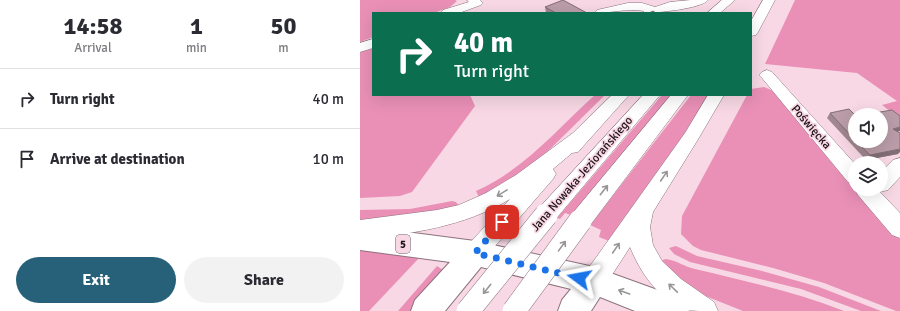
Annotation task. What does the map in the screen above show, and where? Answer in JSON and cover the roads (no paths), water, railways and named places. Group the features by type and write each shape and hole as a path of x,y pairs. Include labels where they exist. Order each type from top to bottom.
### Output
{"main road":[{"name":"5","path":"360,238 475,253 594,281"},
{"path":"426,311 475,253"},
{"path":"573,311 594,281 674,311"}],"street":[{"path":"452,12 477,3 473,0"},
{"path":"604,12 623,6 638,6 653,12 670,6 702,0"},
{"path":"714,12 729,0"},
{"path":"730,12 740,0"},
{"path":"752,13 765,0"},
{"path":"752,30 769,0"},
{"path":"360,48 372,43"},
{"name":"Poświęcka","path":"765,81 848,166"},
{"path":"475,253 579,138 620,96"},
{"name":"Jana Nowaka-Jeziorańskiego","path":"468,311 546,215 651,96"},
{"name":"Jana Nowaka-Jeziorańskiego","path":"514,311 580,221 679,96"},
{"path":"594,281 691,137 715,96"},
{"path":"360,230 430,220 470,210 491,200 524,180 579,138"},
{"path":"888,173 900,165"},
{"name":"Poświęcka","path":"875,196 900,228"},
{"path":"642,209 639,232 648,262 680,296 704,311"}]}
